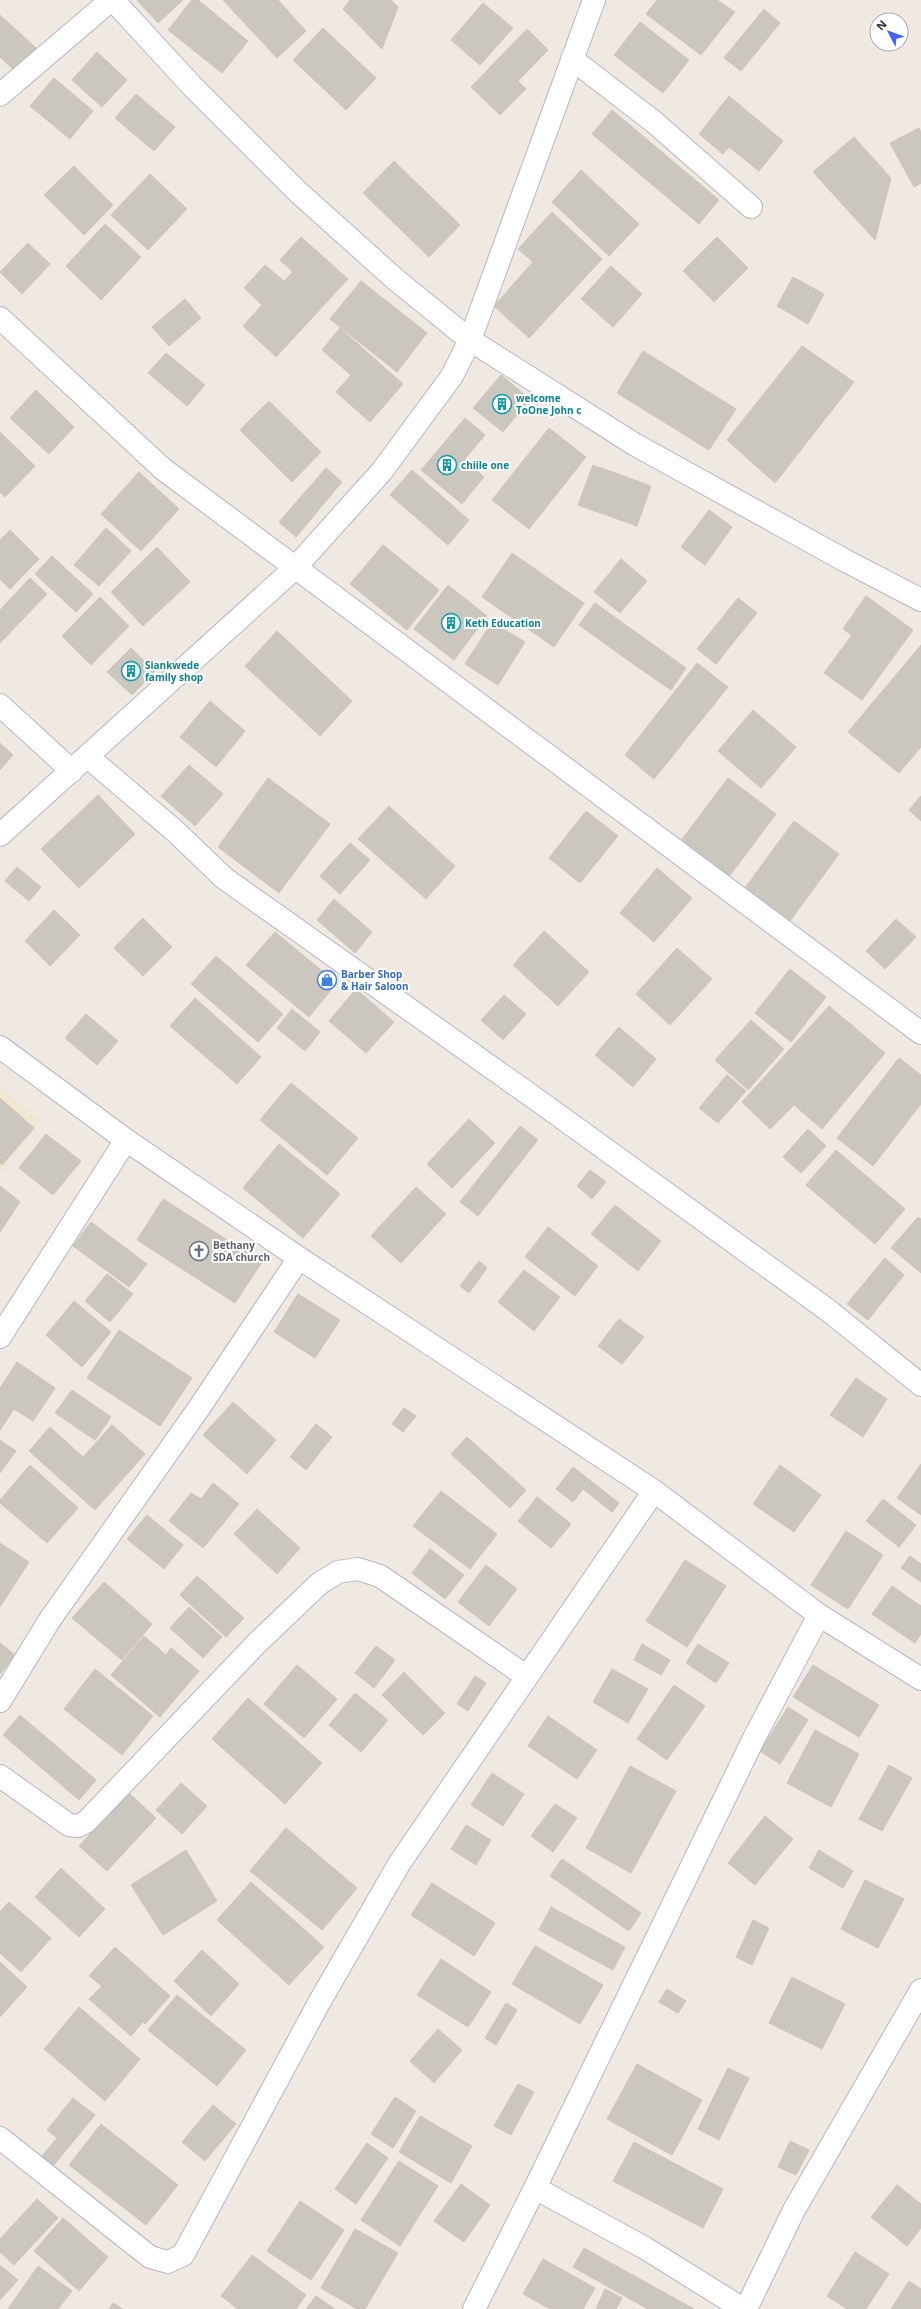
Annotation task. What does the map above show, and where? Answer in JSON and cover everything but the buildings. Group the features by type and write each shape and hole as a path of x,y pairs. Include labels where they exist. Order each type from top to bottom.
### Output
{"street":[{"path":"0,95 112,0 192,86 298,192 395,279 470,340 634,444 846,561 921,600"},
{"path":"0,835 72,772 295,568 382,471 452,376 470,340 594,0"},
{"path":"572,59 654,122 751,207"},
{"path":"0,318 163,469 921,1034"},
{"path":"0,705 72,772"},
{"path":"88,757 175,831 224,878 548,1107 803,1292 921,1385"},
{"path":"0,1047 126,1140 299,1258 654,1491 819,1615 921,1679"},
{"path":"0,1337 126,1140"},
{"path":"0,1701 49,1621 199,1408 299,1258"},
{"path":"0,2138 150,2257 168,2262 183,2255 320,2001 399,1864 526,1676 654,1491"},
{"path":"0,1776 69,1826 78,1826 86,1822 257,1643 320,1583 338,1572 358,1569 380,1576 526,1676"},
{"path":"474,2309 535,2188 755,1736 819,1615"},
{"path":"746,2309 794,2210 921,1990"},
{"path":"535,2188 645,2248 743,2309"}],"shaded area":[{"path":"0,1087 41,1121 0,1172"}],"place":[{"name":"welcome ToOne John c","path":"502,404"},
{"name":"chiile one","path":"447,465"},
{"name":"Keth Education","path":"451,623"},
{"name":"Siankwede family shop","path":"131,671"},
{"name":"Barber Shop & Hair Saloon","path":"327,980"},
{"name":"Bethany SDA church","path":"199,1251"}]}
